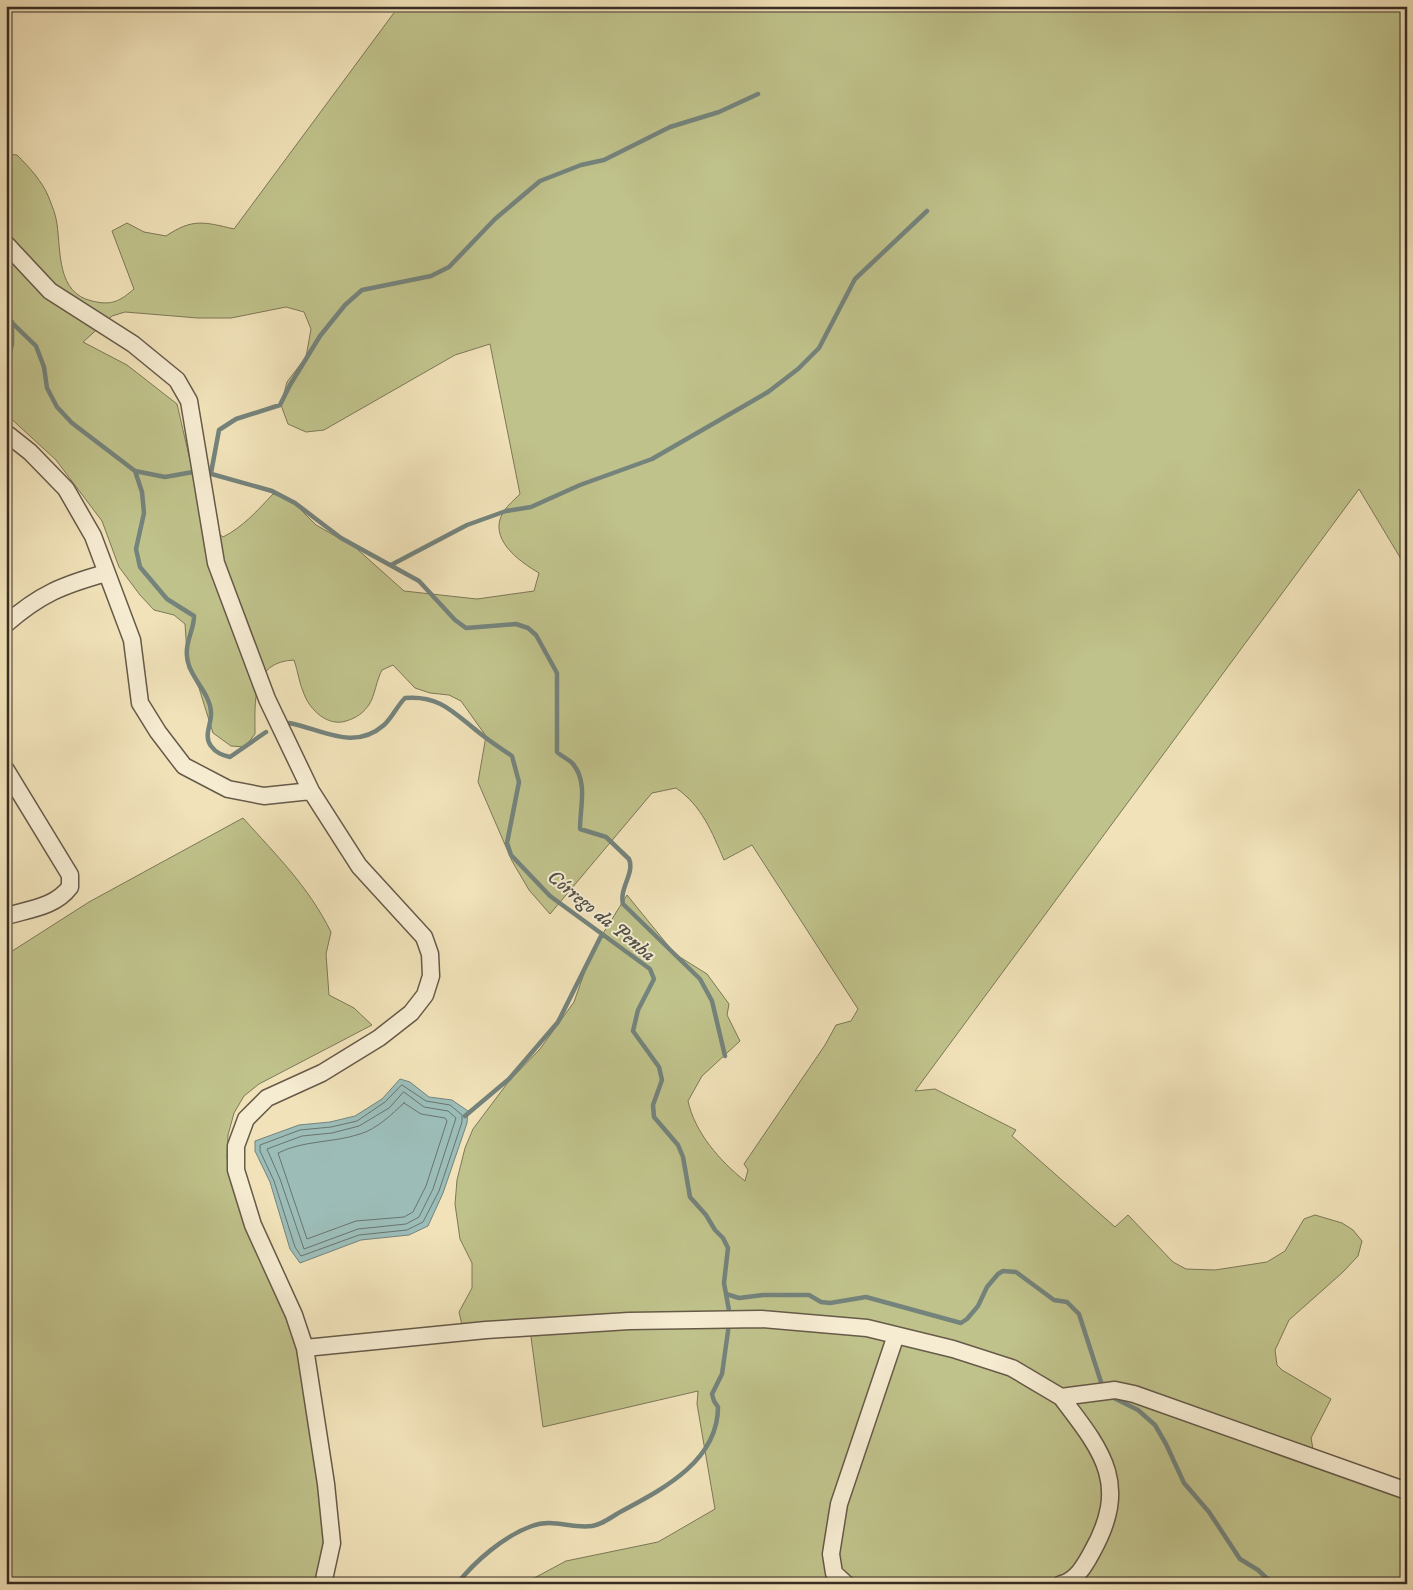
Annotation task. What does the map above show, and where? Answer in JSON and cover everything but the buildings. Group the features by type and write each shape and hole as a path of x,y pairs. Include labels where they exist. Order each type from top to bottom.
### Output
{"street":[{"path":"6,244 50,291 134,344 177,380 189,401 216,563 267,699 311,791 359,866 424,936 430,954 431,976 425,995 411,1013 379,1038 322,1072 267,1098 246,1119 236,1146 236,1170 253,1225 294,1315 305,1348 326,1484 332,1543 324,1584"},
{"path":"6,433 30,452 66,488 94,536 132,640 140,703 158,732 184,766 228,789 264,796 311,791"},
{"path":"6,624 46,594 69,583 106,573"},
{"path":"6,770 70,875 70,887 63,897 49,904 6,916"},
{"path":"305,1348 486,1330 629,1322 761,1319 867,1328 954,1349 1012,1368 1048,1392 1061,1397 1115,1390 1134,1394 1407,1490"},
{"path":"846,1584 834,1573 831,1554 838,1504 896,1335"},
{"path":"1061,1397 1104,1458 1111,1482 1109,1513 1098,1541 1083,1569 1061,1584"}],"green space":[{"path":"399,6 1407,6 1407,569 1359,489 915,1091 935,1089 1016,1130 1012,1136 1115,1227 1128,1215 1173,1262 1186,1269 1215,1270 1267,1262 1285,1251 1304,1219 1315,1215 1342,1223 1353,1230 1362,1241 1358,1256 1343,1272 1289,1320 1275,1350 1277,1365 1282,1370 1331,1399 1311,1438 1313,1449 1407,1484 1407,1584 523,1584 566,1561 658,1542 715,1509 697,1404 698,1391 543,1427 529,1322 462,1325 459,1312 472,1288 472,1263 460,1239 455,1204 457,1180 465,1148 473,1129 509,1081 540,1049 574,1002 592,951 627,895 675,954 707,974 729,1004 727,1015 740,1041 702,1076 688,1101 696,1124 710,1146 745,1181 748,1170 744,1164 825,1045 836,1025 851,1021 858,1009 752,845 724,860 699,811 676,788 652,793 550,914 529,890 512,861 478,782 486,736 461,701 449,695 430,693 415,688 393,665 382,670 371,700 360,715 346,721 333,722 320,716 307,700 302,690 294,660 280,662 270,668 258,685 255,709 255,734 245,747 231,746 213,733 199,688 188,668 185,624 174,615 154,610 140,595 119,567 102,521 56,460 6,414 6,154 17,155 43,186 56,217 61,259 67,281 72,290 81,297 92,301 110,303 124,297 134,289 112,231 127,223 144,232 166,236 184,226 199,223 234,229","holes":["286,307 304,312 311,329 306,357 287,382 281,405 288,424 306,432 324,430 455,355 490,344 520,494 504,511 499,531 502,540 515,556 539,573 534,591 477,599 404,591 356,548 316,525 289,498 273,494 244,523 223,537 204,521 177,404 127,365 83,342 112,316 125,312 198,318 231,318"]},
{"path":"243,818 302,886 331,932 326,954 329,995 354,1008 372,1025 259,1084 244,1096 234,1113 228,1135 227,1157 232,1185 276,1278 307,1375 327,1554 315,1584 6,1584 6,955 89,902"}],"water":[{"path":"400,1079 410,1082 429,1097 452,1100 468,1111 467,1123 443,1193 428,1226 409,1235 361,1240 300,1263 290,1249 270,1182 255,1151 255,1141 299,1125 330,1122 355,1116 382,1099"}],"waterway":[{"path":"211,473 219,430 236,419 280,405 320,336 345,305 362,290 431,276 449,267 495,219 540,181 581,165 604,160 670,127 719,112 758,94"},
{"path":"391,565 467,525 506,511 531,507 580,485 652,459 768,392 798,369 819,348 855,279 927,211"},
{"name":"Córrego da Penha","path":"6,317 36,346 44,367 47,388 57,407 72,423 135,471 142,492 144,513 136,549 140,567 167,599 194,616 187,646 187,656 191,670 210,705 211,716 208,738 211,746 219,753 230,757 266,732"},
{"path":"6,368 12,344 12,322"},
{"path":"135,471 165,477 193,472"},
{"path":"208,473 272,491 295,503 341,538 419,581 455,620 466,628 516,624 528,628 536,635 557,673 557,752 570,761 578,771 582,787 580,829 606,837 629,859 630,870 623,892 623,904 700,979 712,1001 725,1056"},
{"name":"Córrego da Penha","path":"289,723 337,736 361,737 372,733 384,725 405,698 427,699 453,711 485,738 512,756 519,782 507,843 511,855 550,896 650,969 654,979 638,1010 633,1031 659,1067 662,1080 653,1105 654,1117 678,1145 683,1157 690,1197 706,1215 728,1248 724,1283 730,1316"},
{"path":"465,1116 509,1079 558,1022 602,934"},
{"path":"726,1294 739,1298 763,1295 809,1295 821,1302 830,1303 866,1297 961,1323 978,1306 987,1287 998,1274 1003,1271 1016,1272 1054,1300 1067,1302 1079,1314 1102,1385"},
{"name":"Córrego da Penha","path":"457,1584 491,1550 521,1530 547,1523 584,1527 596,1525 654,1493 685,1471 709,1443 716,1426 718,1407 712,1394 722,1374 729,1324"},
{"path":"1112,1397 1138,1410 1155,1425 1184,1483 1209,1512 1240,1559 1258,1570 1273,1584"},
{"path":"1395,1584 1407,1575"}]}
